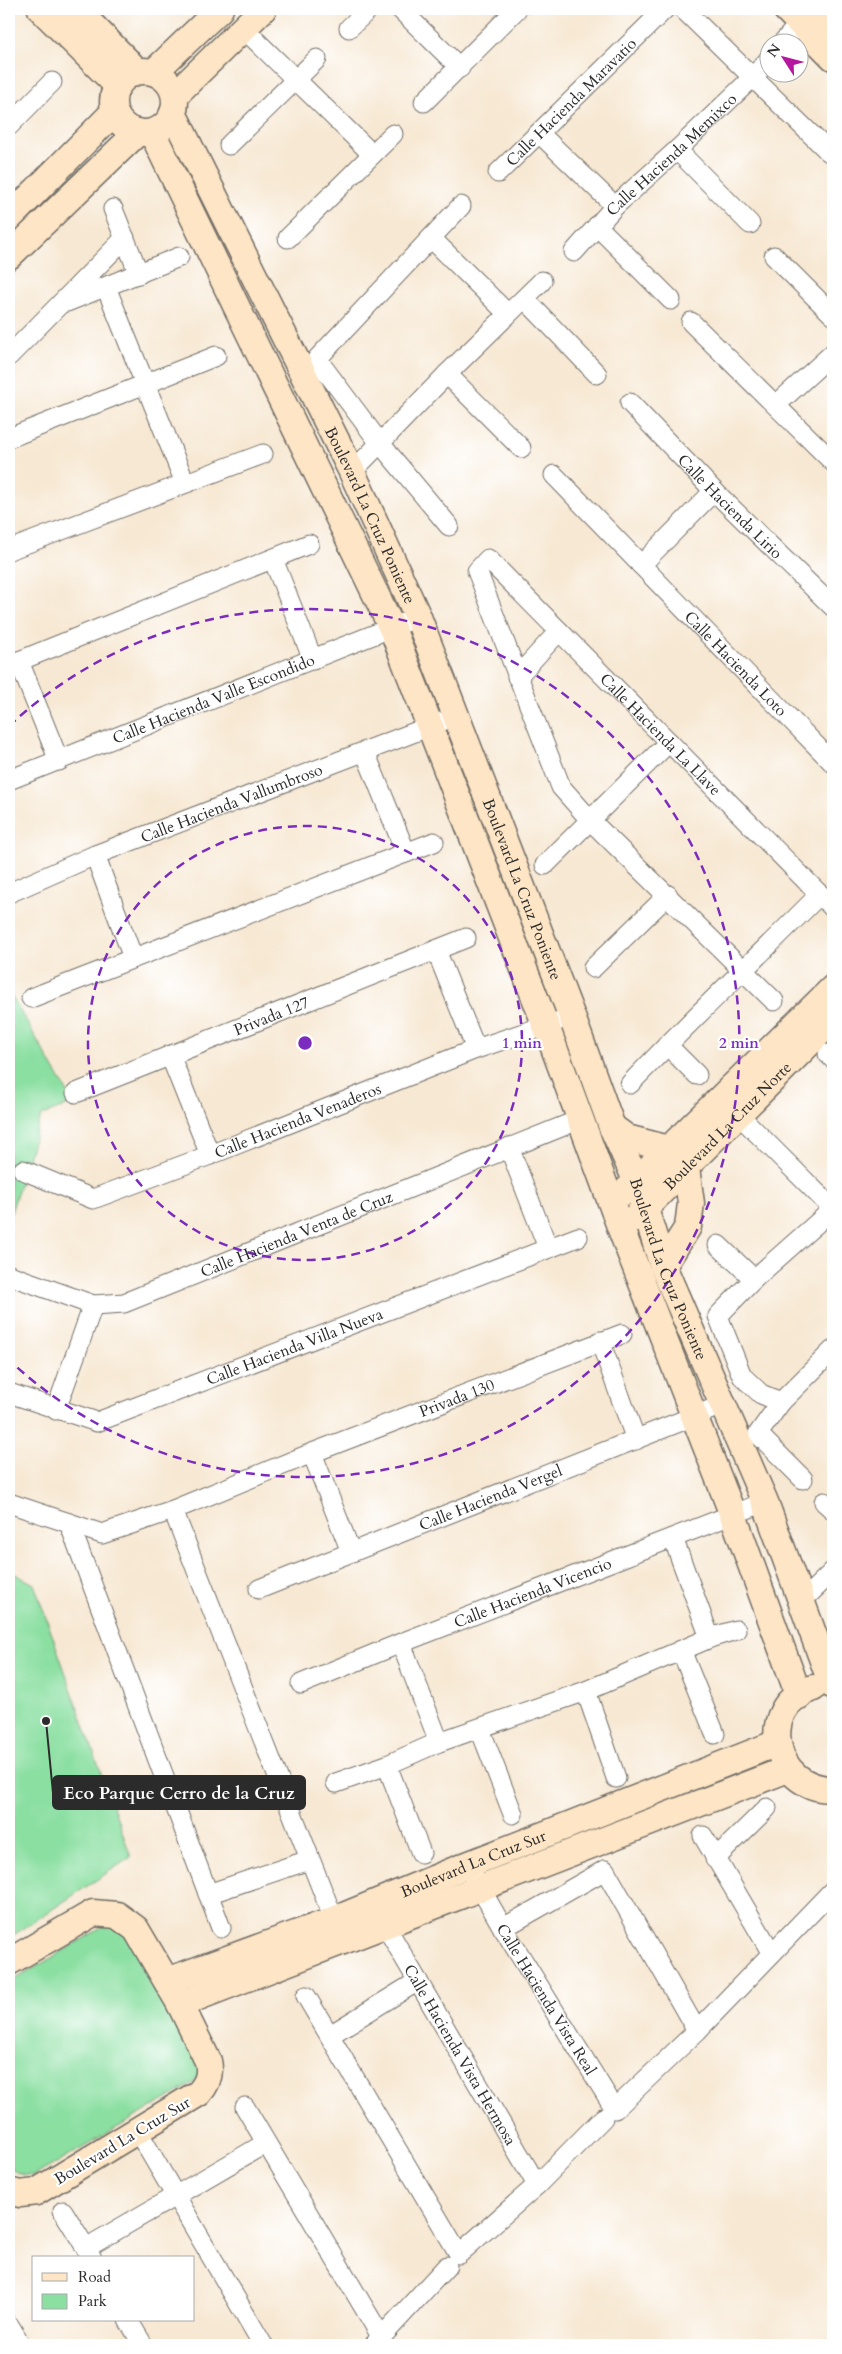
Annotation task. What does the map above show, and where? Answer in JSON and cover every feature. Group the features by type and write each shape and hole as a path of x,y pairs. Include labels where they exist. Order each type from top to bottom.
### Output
{"street":[{"path":"41,9 136,76 169,83 174,104"},
{"path":"76,9 136,76"},
{"path":"145,132 121,124 114,112 112,99 136,76 220,9"},
{"path":"9,256 145,132 167,122 174,104 263,9"},
{"path":"349,28 368,9"},
{"path":"400,9 460,68"},
{"path":"424,102 517,9"},
{"name":"Calle Hacienda Maravatio","path":"498,173 665,9"},
{"path":"683,9 829,152"},
{"path":"804,12 833,22"},
{"path":"790,32 804,12"},
{"path":"804,12 833,57"},
{"path":"244,29 372,154"},
{"path":"229,145 317,60"},
{"name":"Calle Hacienda Memixco","path":"574,252 615,206 677,150 760,70"},
{"path":"12,116 52,82"},
{"name":"Boulevard La Cruz Poniente","path":"174,104 352,472 418,617 572,1017 612,1127 636,1180 664,1266 765,1502 832,1685"},
{"path":"9,218 114,112"},
{"name":"Boulevard La Cruz Poniente","path":"145,132 392,628 432,727 546,1026 612,1206 733,1515 798,1696"},
{"path":"539,133 615,206"},
{"path":"288,238 393,134"},
{"path":"677,150 750,224"},
{"path":"448,526 379,442 317,359 461,206"},
{"path":"113,209 139,274"},
{"path":"597,226 670,300"},
{"path":"9,356 125,238"},
{"path":"432,238 508,314"},
{"path":"774,256 833,315"},
{"path":"61,304 179,257"},
{"path":"352,472 379,442 542,281"},
{"path":"106,287 185,483"},
{"path":"525,299 596,374"},
{"path":"691,322 833,462"},
{"path":"776,405 833,353"},
{"path":"9,438 216,356"},
{"path":"447,374 520,448"},
{"name":"Calle Hacienda Lirio","path":"630,404 714,491 833,607"},
{"path":"9,550 263,454"},
{"name":"Calle Hacienda Loto","path":"554,475 833,763"},
{"path":"641,565 714,491"},
{"path":"59,761 14,663 309,544"},
{"path":"274,558 313,660"},
{"name":"Calle Hacienda La Llave","path":"517,676 477,571 488,560 833,908"},
{"name":"Calle Hacienda Valle Escondido","path":"9,780 418,617"},
{"path":"558,631 517,676 561,787 591,821 774,1001"},
{"name":"Calle Hacienda Vallumbroso","path":"9,893 95,855 432,727 456,715"},
{"path":"546,865 669,742"},
{"path":"365,752 406,852"},
{"path":"31,998 434,842"},
{"path":"95,855 134,958"},
{"path":"630,1084 820,894"},
{"path":"593,968 668,895"},
{"name":"Privada 127","path":"76,1093 466,938"},
{"path":"436,950 476,1049"},
{"name":"Boulevard La Cruz Norte","path":"622,1232 646,1208 678,1159 833,988"},
{"name":"Calle Hacienda Venaderos","path":"23,1170 93,1199 210,1155 476,1049 572,1017"},
{"name":"Boulevard La Cruz Norte","path":"612,1206 636,1180 678,1159 738,1114 833,1019"},
{"path":"667,1045 697,1075"},
{"path":"170,1055 210,1155"},
{"path":"738,1114 833,1209 754,1279 718,1316 742,1376 761,1394 781,1402"},
{"name":"Calle Hacienda Venta de Cruz","path":"9,1276 93,1305 124,1303 580,1119"},
{"path":"612,1127 627,1138 678,1159 691,1203 688,1227 664,1266"},
{"path":"509,1147 548,1248"},
{"name":"Calle Hacienda Villa Nueva","path":"9,1393 97,1422 578,1237"},
{"path":"718,1244 754,1279"},
{"path":"56,1410 93,1305"},
{"name":"Privada 130","path":"312,1453 622,1334"},
{"path":"600,1342 636,1440"},
{"path":"802,1479 758,1434 781,1402 831,1358"},
{"name":"Calle Hacienda Vergel","path":"259,1589 722,1405"},
{"path":"9,1503 102,1534 173,1510 312,1453 351,1552"},
{"name":"Calle Hacienda Vicencio","path":"301,1684 401,1643 765,1502"},
{"path":"173,1510 334,1920"},
{"path":"69,1523 221,1928"},
{"path":"673,1538 710,1638"},
{"path":"802,1601 833,1572"},
{"path":"336,1784 387,1765 439,1742 586,1691 710,1638 736,1630"},
{"path":"401,1643 439,1742"},
{"path":"681,1650 715,1734"},
{"path":"832,1685 808,1690 798,1696 784,1711 778,1727 778,1744 780,1754 788,1768 802,1781 812,1786 833,1789"},
{"path":"586,1691 616,1778"},
{"path":"480,1729 513,1814"},
{"name":"Boulevard La Cruz Sur","path":"166,1981 334,1920 467,1865 778,1744"},
{"path":"387,1765 421,1853"},
{"name":"Boulevard La Cruz Sur","path":"180,2004 788,1768"},
{"path":"715,1859 767,1808"},
{"path":"703,1836 771,1952"},
{"path":"208,1894 309,1860"},
{"name":"Calle Hacienda Vista Real","path":"467,1865 609,2114"},
{"path":"502,1928 605,1870 697,2031"},
{"path":"306,1996 459,2254 537,2185 697,2031 771,1952 833,1890"},
{"name":"Boulevard La Cruz Sur","path":"9,1962 93,1913 105,1912 117,1915 136,1929 180,2004 208,2061 209,2078 199,2093 36,2192 20,2194 9,2192"},
{"name":"Calle Hacienda Vista Hermosa","path":"385,1925 537,2185"},
{"path":"330,2035 418,1981"},
{"path":"245,2107 378,2341 447,2266"},
{"path":"138,2130 263,2345"},
{"path":"63,2211 89,2253 175,2194 266,2143"},
{"path":"129,2322 143,2345"},
{"path":"9,2325 21,2345"}],"green space":[{"path":"9,992 74,1103 41,1116 9,1219"},
{"path":"9,1571 34,1584 131,1857 9,1938"},
{"path":"108,1924 122,1926 204,2064 194,2083 34,2176 20,2174 9,2165 9,1983"}],"place":[{"name":"Eco Parque Cerro de la Cruz","path":"46,1721"}]}
